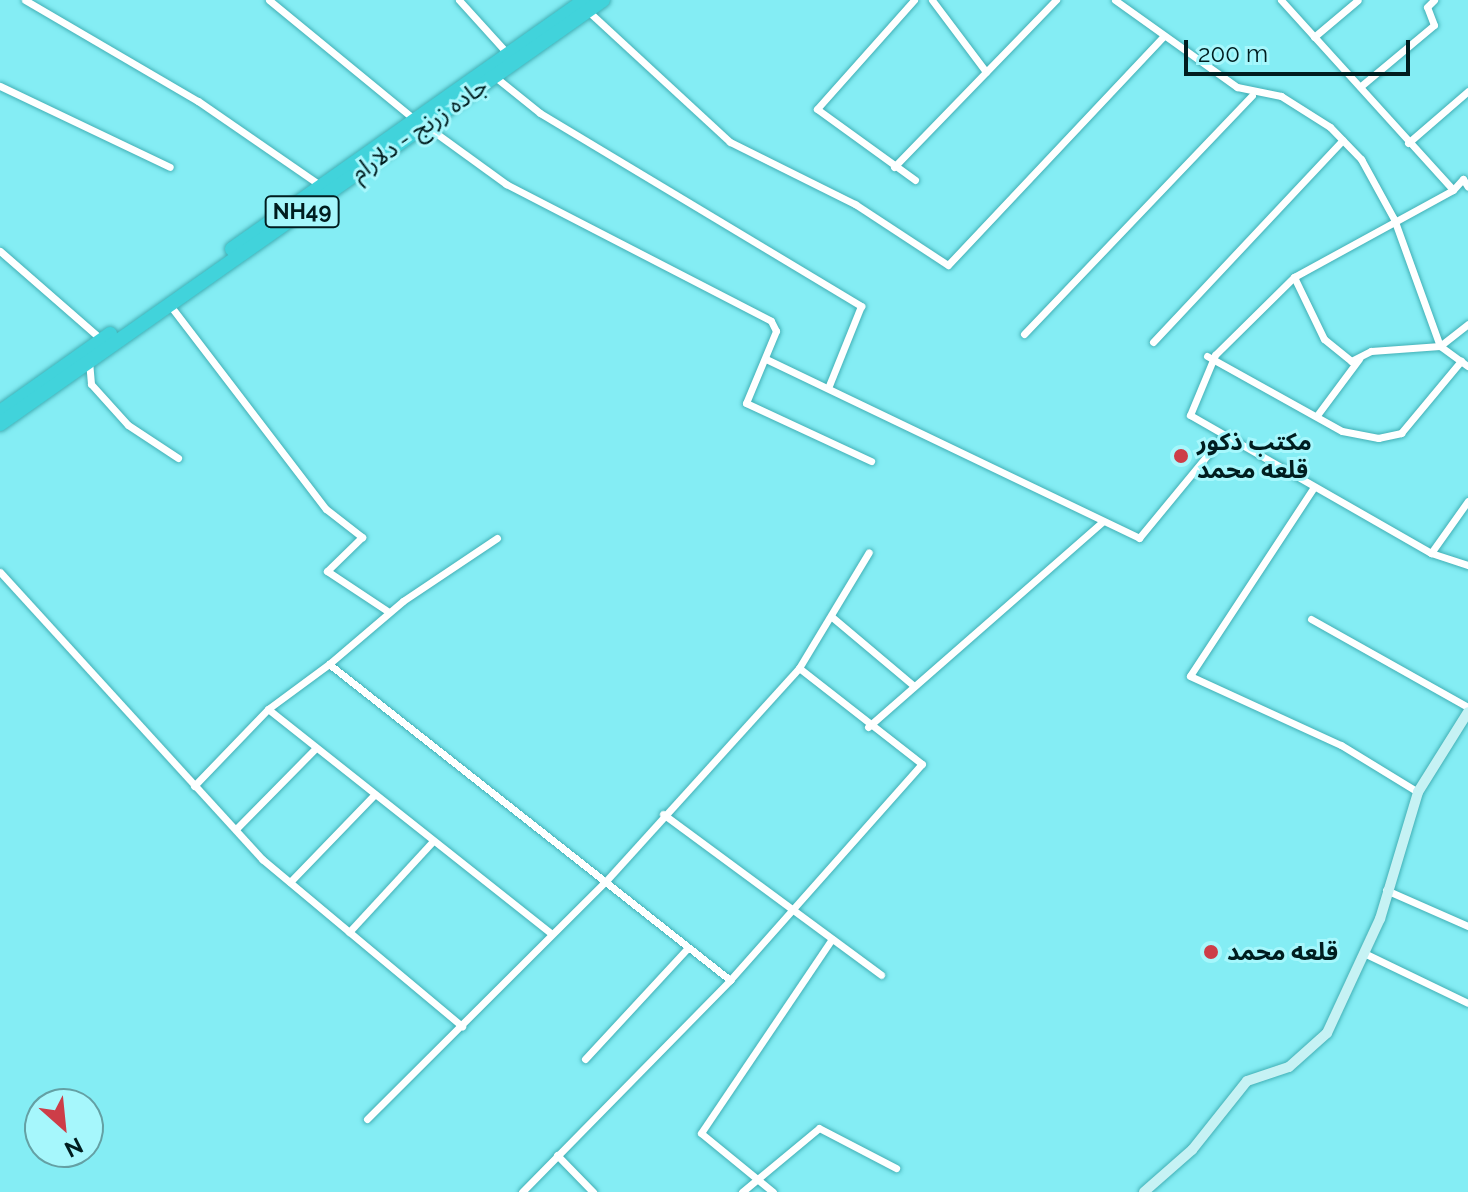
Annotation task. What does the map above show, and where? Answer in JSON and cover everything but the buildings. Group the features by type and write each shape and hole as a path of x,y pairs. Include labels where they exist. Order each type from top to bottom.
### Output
{"highway":[{"name":"جاده زرنج - دلارام","path":"491,72 507,53 586,5 603,0"},
{"name":"جاده زرنج - دلارام","path":"0,412 169,304 586,5"},
{"name":"جاده زرنج - دلارام","path":"0,424 102,340 321,186 421,123"}],"street":[{"path":"25,0 198,101 321,186"},
{"path":"269,0 421,123 506,184 771,321 776,331 746,403 871,461"},
{"path":"459,0 507,53"},
{"path":"914,0 817,109 915,180"},
{"path":"932,0 986,72"},
{"path":"894,167 1056,0"},
{"path":"1115,0 1162,38 1252,95 1281,96 1343,140 1394,219 1440,346 1465,363 1401,433 1378,438 1342,431 1318,414 1210,359"},
{"path":"1281,0 1453,190"},
{"path":"1314,37 1358,0"},
{"path":"1361,86 1436,22 1427,9 1434,0"},
{"path":"586,5 730,142 855,204 948,265 1162,38"},
{"path":"491,72 540,113 861,306 828,388"},
{"path":"0,86 170,167"},
{"path":"1408,143 1468,91"},
{"path":"1024,334 1252,95"},
{"path":"1153,342 1343,140"},
{"path":"1468,187 1463,179 1428,209 1394,219 1294,277 1210,359 1190,415 1431,553 1468,565"},
{"path":"0,251 102,340"},
{"path":"1294,277 1324,339 1351,361 1359,359"},
{"path":"169,304 326,509 362,537 327,571 389,612"},
{"path":"1318,414 1359,359 1371,351 1440,346 1468,324"},
{"path":"85,357 91,384 128,425 178,458"},
{"path":"766,359 1102,522 1144,538 1224,435"},
{"path":"1314,487 1190,676 1341,745 1418,792"},
{"path":"1431,553 1468,501"},
{"path":"868,727 1102,522"},
{"path":"194,786 268,709 329,664 389,612 497,538"},
{"path":"367,1119 605,882 663,814 799,668 869,552"},
{"path":"0,572 236,829 290,882 462,1026"},
{"path":"832,617 914,686"},
{"path":"1144,1192 1192,1150 1247,1081 1307,1055 1327,1033 1364,953 1418,792 1468,709 1311,619"},
{"path":"329,664 730,980"},
{"path":"522,1192 730,980 792,906 922,764 868,727 799,668"},
{"path":"268,709 551,933"},
{"path":"236,829 316,748"},
{"path":"290,882 375,794"},
{"path":"663,814 792,906 881,975"},
{"path":"349,932 433,841"},
{"path":"1386,890 1468,926"},
{"path":"773,1192 701,1133 832,939"},
{"path":"585,1059 687,949"},
{"path":"1364,953 1468,1003"},
{"path":"742,1192 755,1177 819,1128 896,1168"},
{"path":"557,1155 593,1192"}],"place":[{"name":"مکتب ذکور قلعه محمد","path":"1181,456"},
{"name":"قلعه محمد","path":"1211,952"}]}
